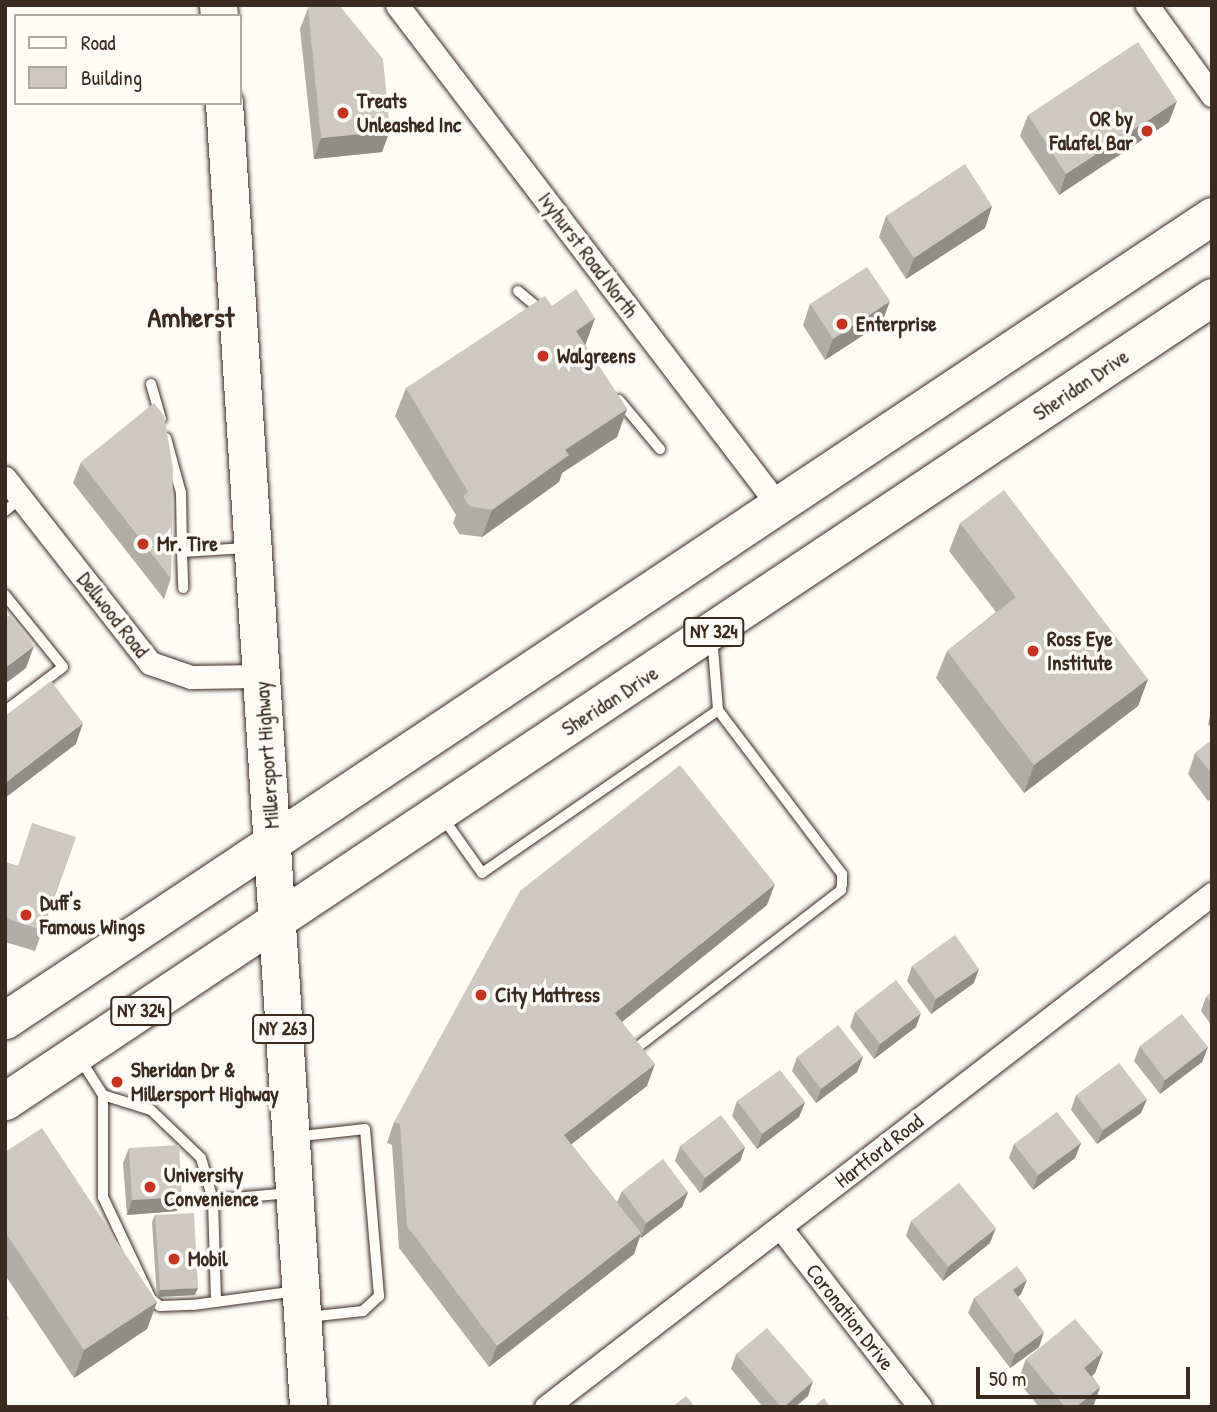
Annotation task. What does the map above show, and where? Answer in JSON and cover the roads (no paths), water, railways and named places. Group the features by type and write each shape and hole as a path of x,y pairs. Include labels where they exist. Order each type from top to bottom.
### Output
{"main road":[{"name":"Millersport Highway","path":"224,105 308,1407"},
{"path":"5,1020 1212,216"},
{"name":"Sheridan Drive","path":"5,1101 712,633 1212,297"}],"street":[{"name":"Ivyhurst Road North","path":"397,5 778,505"},
{"path":"1147,5 1212,95"},
{"name":"Dellwood Road","path":"5,478 13,504 150,663 191,677 261,677"},
{"name":"Hartford Road","path":"546,1407 1212,894"},
{"name":"Coronation Drive","path":"780,1227 920,1407"}],"lane":[{"path":"518,291 557,323"},
{"path":"150,384 181,494 183,588"},
{"path":"610,390 660,449"},
{"path":"182,552 252,548"},
{"path":"5,595 10,610 62,667 5,711"},
{"path":"631,1052 841,890 842,874 718,710 712,633"},
{"path":"440,813 482,873 718,710"},
{"path":"77,1053 103,1095 103,1197 150,1300 160,1306 216,1302 300,1304 363,1311 379,1296 365,1129 290,1138"},
{"path":"103,1095 151,1110 201,1158 213,1200 216,1302"},
{"path":"213,1200 293,1193"}],"place":[{"name":"Treats Unleashed Inc","path":"343,113"},
{"name":"OR by Falafel Bar","path":"1147,131"},
{"name":"Enterprise","path":"842,324"},
{"name":"Walgreens","path":"543,356"},
{"name":"Mr. Tire","path":"143,544"},
{"name":"Ross Eye Institute","path":"1033,651"},
{"name":"Duff's Famous Wings","path":"26,915"},
{"name":"City Mattress","path":"481,995"},
{"name":"Sheridan Dr & Millersport Highway","path":"117,1082"},
{"name":"University Convenience","path":"150,1187"},
{"name":"Mobil","path":"174,1259"}],"district":[{"name":"Amherst","path":"191,317"}]}
